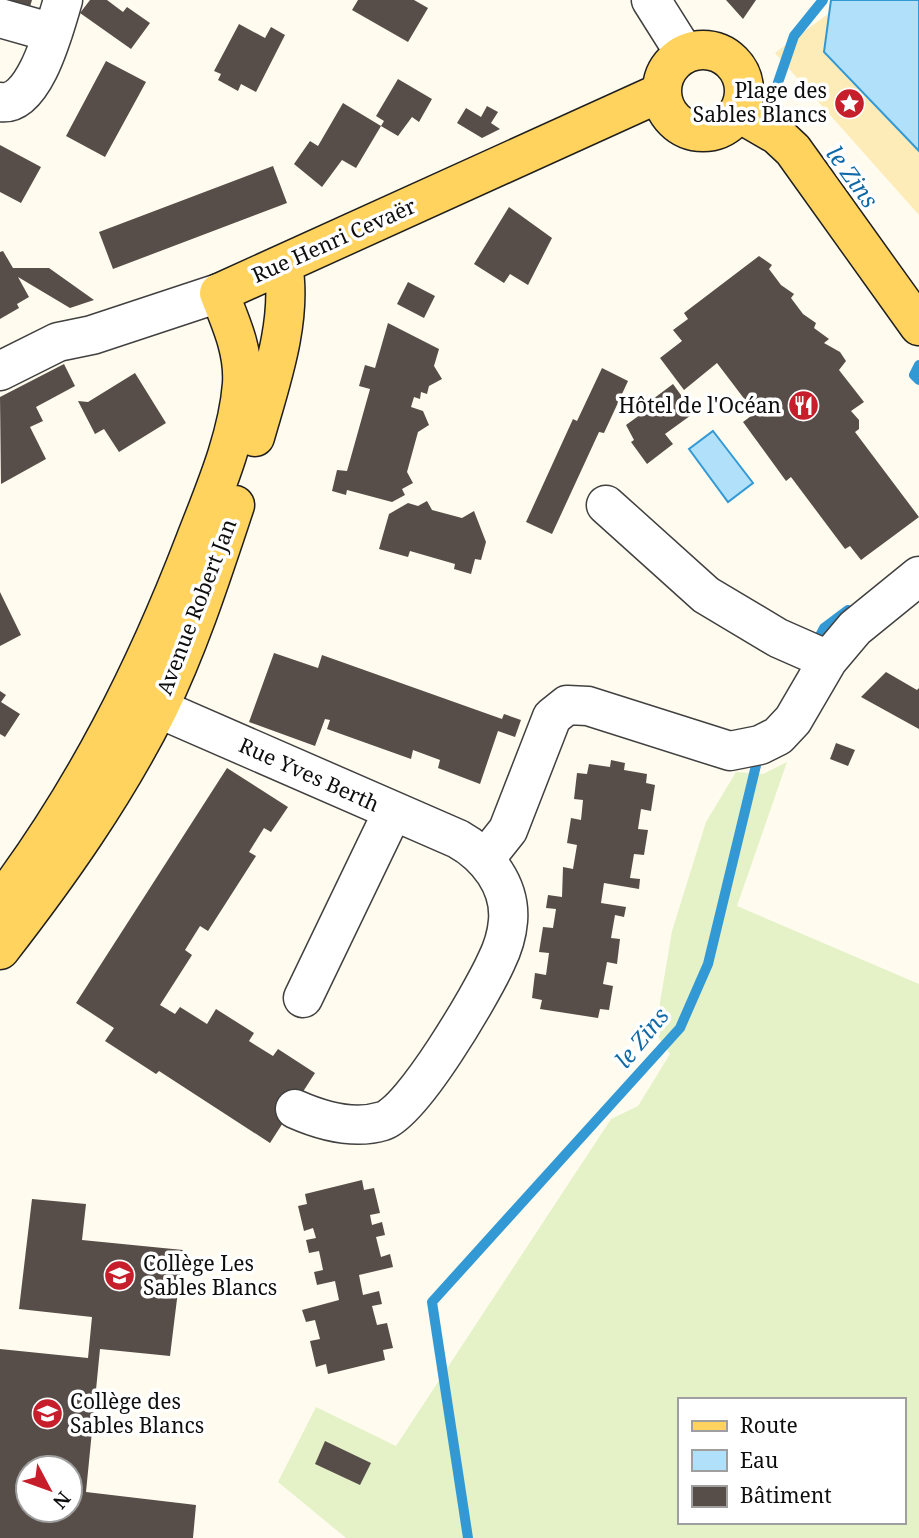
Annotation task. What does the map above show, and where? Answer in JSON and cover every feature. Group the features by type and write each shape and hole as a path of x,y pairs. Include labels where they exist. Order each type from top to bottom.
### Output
{"main road":[{"path":"710,50 734,63 745,88 739,113 718,130 705,133 692,131 671,117 664,105 662,92 668,70 685,54 710,50"},
{"name":"Rue Henri Cevaër","path":"219,293 662,92"},
{"path":"739,113 777,135 793,150 919,326"},
{"name":"Avenue Robert Jan","path":"0,903 144,702 202,607 259,425 278,345 287,286 283,265"},
{"name":"Avenue Robert Jan","path":"0,950 108,800 144,702 163,624 213,496 242,385 241,354 219,293"}],"street":[{"path":"651,0 685,54"},
{"path":"0,18 58,16 27,90 11,103 0,102"},
{"name":"Rue Henri Cevaër","path":"0,371 58,342 92,335 219,293"},
{"path":"606,505 706,596 778,638 828,660"},
{"path":"295,1109 325,1121 355,1124 384,1121 411,1101 496,962 504,940 507,905 496,874 485,859 508,831 545,728 558,710 567,705 588,706 730,751 744,749 778,736 793,720 828,660 855,628 919,576"},
{"name":"Rue Yves Berth","path":"144,702 392,813 458,839 485,859"},
{"path":"303,998 392,813"}],"sand":[{"path":"847,0 919,0 919,215 775,53"}],"green space":[{"path":"787,762 737,906 919,984 919,1538 346,1538 278,1482 316,1407 396,1446 611,1119 638,1106 670,1054 655,1032 672,931 706,822 736,772 763,774"}],"water":[{"path":"831,0 919,0 919,151 824,52"},
{"path":"713,431 753,483 728,502 689,449"}],"building":[{"path":"0,0 32,0 29,10"},
{"path":"90,0 107,0 123,12 127,7 150,23 131,49 80,13"},
{"path":"358,0 414,0 428,8 408,42 352,10"},
{"path":"726,0 756,0 743,19"},
{"path":"239,24 265,38 271,27 285,35 256,92 241,84 238,91 218,80 221,74 214,71"},
{"path":"106,61 146,82 105,157 66,136"},
{"path":"398,79 432,99 419,122 412,117 398,136 381,126 384,121 376,116"},
{"path":"343,103 381,126 356,168 342,160 322,187 294,164 310,141 318,146"},
{"path":"487,106 498,112 491,123 500,129 482,138 457,123 466,108 481,117"},
{"path":"0,145 41,167 21,203 0,192"},
{"path":"273,166 287,203 113,269 99,232"},
{"path":"509,207 552,238 528,285 510,274 504,283 474,264"},
{"path":"3,251 13,268 49,268 94,300 70,308 18,277 29,297 17,304 19,308 0,319 0,252"},
{"name":"Hôtel de l'Océan","path":"759,256 772,265 769,269 781,285 794,294 791,298 803,314 816,323 814,328 829,339 824,343 840,352 846,361 839,370 864,402 851,411 859,420 859,429 855,432 919,517 861,560 850,546 845,549 791,477 786,481 743,422 755,413 717,363 684,390 660,358 682,341 673,330 688,319 684,313"},
{"path":"408,282 435,296 424,318 397,304"},
{"path":"388,323 439,349 434,366 442,379 429,386 427,394 421,392 420,399 414,397 411,407 423,411 429,425 418,432 407,472 413,483 402,489 405,495 392,502 347,490 346,495 332,491 337,470 347,471 370,389 359,386 365,365 375,368"},
{"path":"64,364 75,386 36,407 43,421 30,427 46,459 1,484 0,397"},
{"path":"602,368 628,381 604,433 599,432 552,534 526,522 573,419 577,421"},
{"path":"135,373 166,423 119,452 104,429 95,434 78,401 88,402"},
{"path":"673,384 694,413 665,434 673,444 647,464 631,442 634,440 626,425 644,412 641,408"},
{"path":"427,501 432,510 462,518 474,511 486,542 481,560 475,559 471,574 454,569 455,564 410,551 408,557 379,549 389,514 408,503 418,506"},
{"path":"0,592 21,635 0,646"},
{"path":"274,653 318,668 322,655 502,719 504,714 521,720 515,737 498,731 480,784 438,768 440,760 413,750 411,759 327,729 330,720 325,719 315,746 249,722"},
{"path":"886,672 917,690 919,688 919,729 861,697"},
{"path":"0,691 6,695 1,702 20,714 5,737 0,734"},
{"path":"836,743 855,750 848,766 830,759"},
{"path":"611,760 625,763 624,770 647,774 646,783 655,785 651,811 641,809 638,829 648,830 644,855 634,854 630,878 640,879 639,889 604,883 601,903 626,907 624,917 615,915 611,938 620,939 617,964 607,962 603,984 613,986 609,1010 600,1009 598,1018 540,1009 542,1000 532,998 535,973 546,975 549,953 539,952 543,927 553,928 556,909 546,908 548,895 562,897 563,867 573,869 577,845 567,843 571,818 581,820 583,800 574,799 577,773 587,774 589,764 610,767"},
{"path":"227,768 288,807 271,832 264,828 249,852 256,856 208,931 200,926 185,950 192,955 160,1005 175,1014 180,1007 207,1024 216,1009 254,1033 249,1041 273,1056 278,1049 315,1073 270,1143 159,1071 156,1074 105,1041 114,1028 76,1003"},
{"path":"362,1180 364,1190 374,1188 380,1213 370,1215 372,1225 382,1222 385,1235 376,1237 381,1257 390,1254 393,1267 359,1275 363,1295 379,1291 382,1304 372,1306 377,1325 387,1323 393,1348 383,1350 385,1360 328,1374 326,1364 316,1367 310,1341 320,1339 315,1320 306,1322 302,1310 339,1300 335,1281 317,1285 314,1272 323,1270 319,1251 309,1253 306,1240 316,1238 313,1228 304,1231 298,1206 307,1204 305,1194"},
{"name":"Collège des Sables Blancs","path":"32,1199 86,1204 82,1240 183,1250 170,1356 100,1349 86,1492 196,1505 193,1538 0,1538 0,1349 88,1358 92,1317 19,1309"},
{"path":"325,1441 371,1463 360,1485 315,1464"}],"waterway":[{"name":"le Zins","path":"792,128 772,100 794,36 823,0"},
{"name":"le Zins","path":"919,365 914,375 919,380"},
{"name":"le Zins","path":"814,647 824,628 848,610"},
{"name":"le Zins","path":"468,1538 432,1302 680,1028 708,964 759,753"}],"place":[{"name":"Plage des Sables Blancs","path":"850,103"},
{"name":"Hôtel de l'Océan","path":"804,406"},
{"name":"Collège Les Sables Blancs","path":"120,1276"},
{"name":"Collège des Sables Blancs","path":"47,1414"}]}
